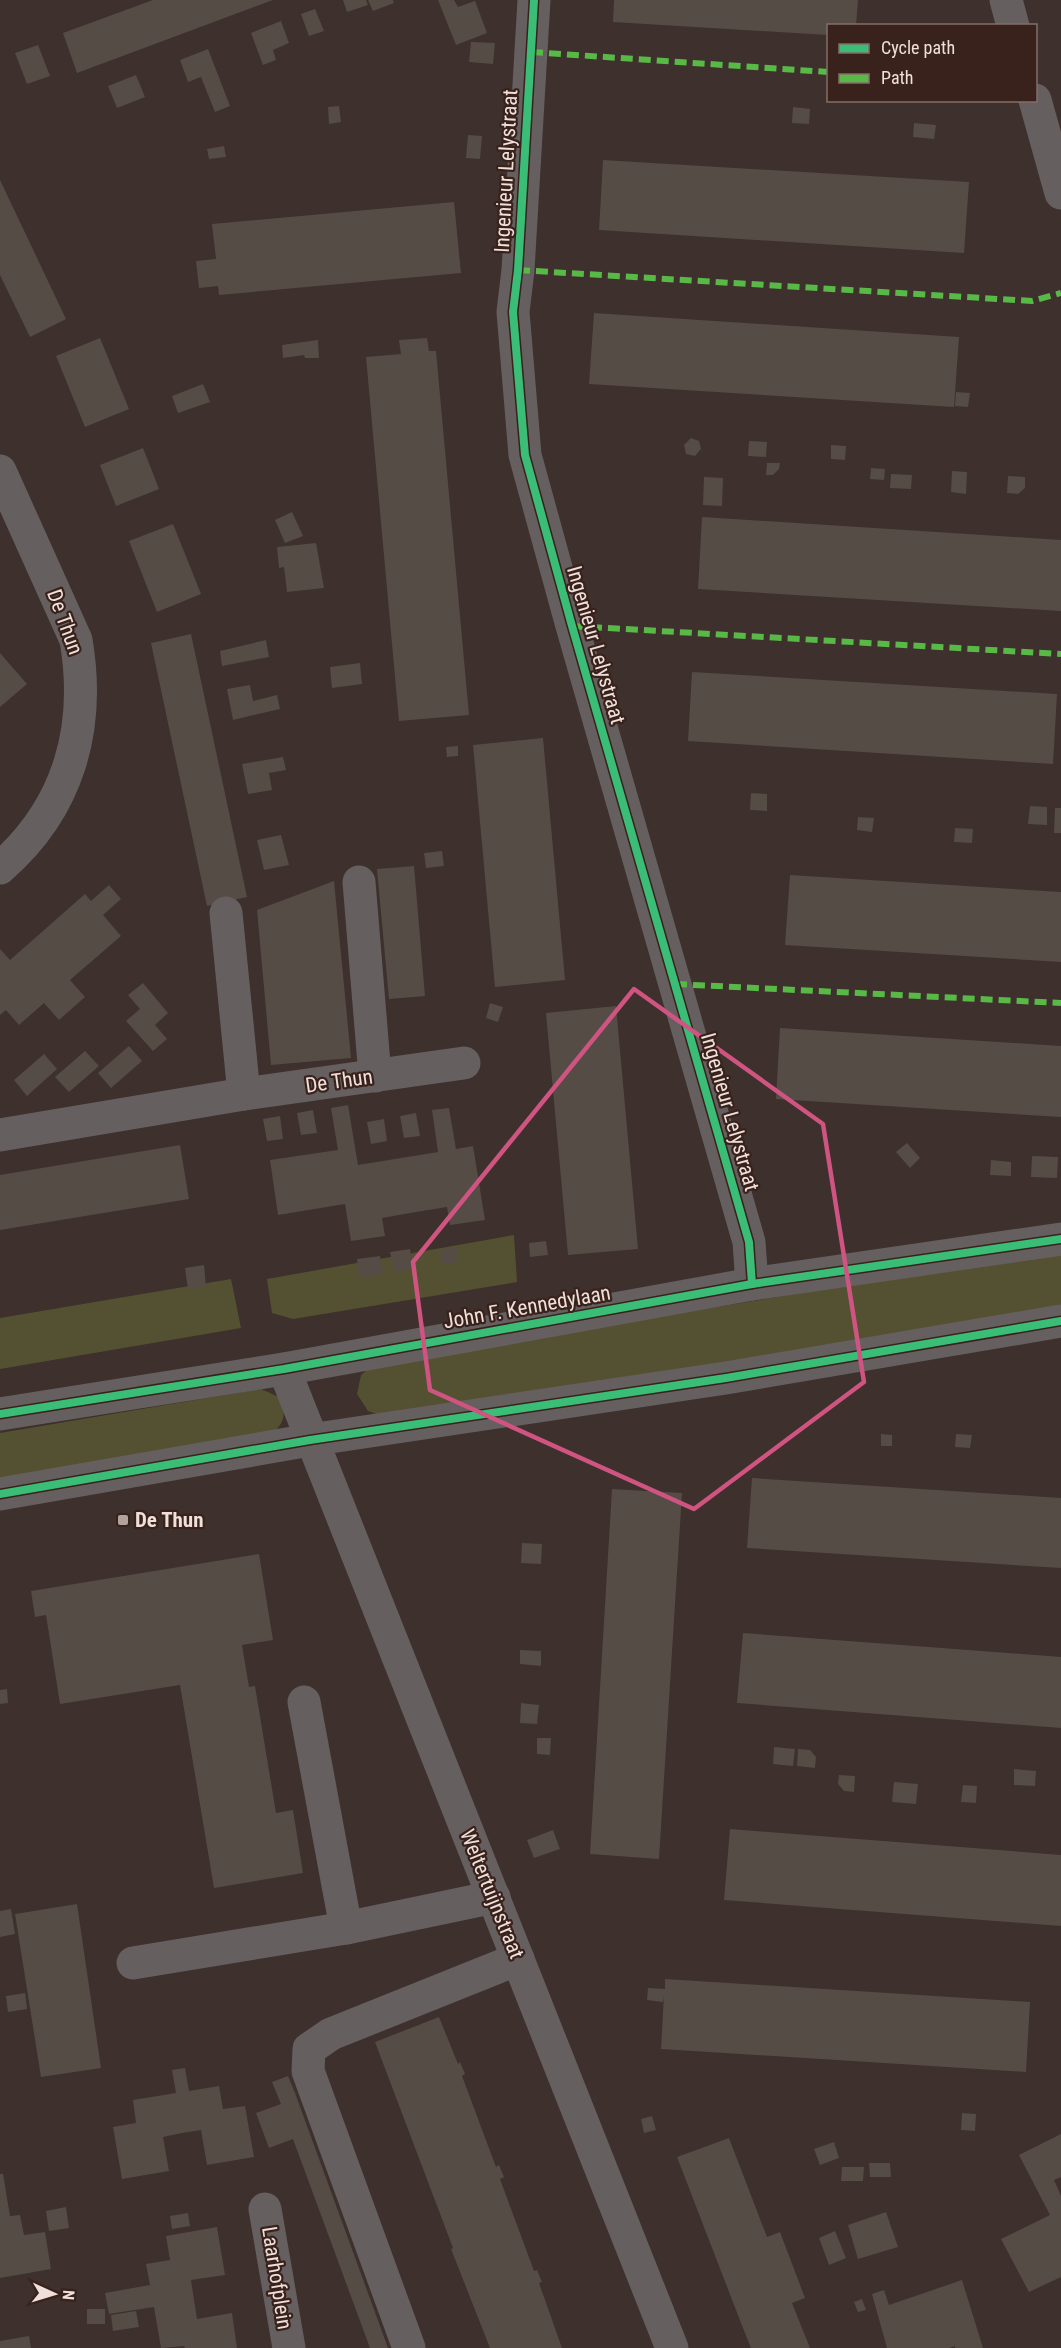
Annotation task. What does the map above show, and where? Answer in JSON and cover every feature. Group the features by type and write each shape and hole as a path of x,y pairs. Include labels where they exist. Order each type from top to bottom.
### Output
{"street":[{"name":"Ingenieur Lelystraat","path":"534,0 518,270 513,312 525,455 749,1242 752,1284"},
{"path":"1006,0 1012,24"},
{"path":"1036,102 1060,185"},
{"name":"De Thun","path":"0,471 76,640 81,669 81,698 79,727 60,791 42,823 19,852 0,868"},
{"path":"359,882 375,1076"},
{"path":"226,913 244,1094"},
{"name":"De Thun","path":"0,1135 244,1094 464,1063"},
{"name":"John F. Kennedylaan","path":"0,1414 284,1369 752,1284 1061,1239"},
{"path":"0,1494 310,1440 726,1378 1061,1321"},
{"name":"Weltertuijnstraat","path":"284,1369 310,1440 672,2348"},
{"path":"304,1702 346,1928"},
{"path":"133,1963 346,1928 494,1897"},
{"path":"410,2348 308,2071 309,2049 331,2034 518,1959"},
{"name":"Laarhofplein","path":"265,2209 289,2348"}],"highlighted area":[{"path":"634,989 823,1124 864,1382 694,1509 430,1390 413,1262"}],"shaded area":[{"path":"514,1235 517,1282 293,1319 272,1313 267,1279"},
{"path":"1061,1250 1061,1311 385,1417 368,1411 357,1394 361,1375 374,1364"},
{"path":"231,1279 241,1328 0,1369 0,1318"},
{"path":"261,1389 279,1397 283,1408 282,1422 271,1435 0,1480 0,1433"}],"building":[{"path":"153,0 273,0 77,73 63,33"},
{"path":"343,0 366,0 368,5 347,12"},
{"path":"368,0 393,0 394,3 373,11"},
{"path":"438,0 454,0 458,7 475,1 487,33 456,45"},
{"path":"614,0 858,0 856,24 827,24 827,35 613,22"},
{"path":"315,9 324,31 309,36 301,14"},
{"path":"281,21 289,43 273,50 276,60 263,65 251,33"},
{"path":"471,42 495,43 493,64 469,62"},
{"path":"38,45 50,76 27,84 15,53"},
{"path":"208,49 230,106 215,112 201,77 188,82 180,60"},
{"path":"136,75 145,97 117,108 108,86"},
{"path":"339,106 341,122 329,124 328,107"},
{"path":"793,107 810,109 809,124 792,123"},
{"path":"914,123 936,125 934,139 913,137"},
{"path":"468,135 482,136 480,159 466,158"},
{"path":"224,146 226,157 209,159 207,149"},
{"path":"603,160 969,182 964,253 599,230"},
{"path":"0,180 66,319 30,337 0,275"},
{"path":"454,202 461,273 219,295 218,286 199,288 196,261 216,259 212,224"},
{"path":"594,313 959,337 954,407 589,384"},
{"path":"100,338 129,409 85,427 56,356"},
{"path":"427,338 429,351 436,351 469,715 399,721 366,357 401,354 399,340"},
{"path":"318,340 319,358 305,358 304,355 283,358 282,345"},
{"path":"203,384 210,402 178,413 172,396"},
{"path":"956,392 970,393 968,407 955,406"},
{"path":"691,438 699,441 701,449 695,456 686,454 684,445"},
{"path":"749,441 767,442 766,457 748,456"},
{"path":"831,445 846,446 845,460 831,459"},
{"path":"143,448 159,489 116,506 100,465"},
{"path":"767,463 780,463 779,469 773,475 766,475"},
{"path":"871,468 885,469 884,480 870,479"},
{"path":"952,471 967,472 966,494 951,492"},
{"path":"891,474 912,475 911,489 890,488"},
{"path":"1008,476 1025,477 1025,488 1018,494 1007,493"},
{"path":"704,477 723,478 722,506 703,505"},
{"path":"292,512 303,536 285,543 275,520"},
{"path":"702,517 1061,540 1061,611 698,589"},
{"path":"173,524 201,594 157,612 129,541"},
{"path":"316,543 324,588 287,592 284,567 279,568 277,547"},
{"path":"191,634 247,897 207,906 151,643"},
{"path":"266,640 269,657 222,666 220,651"},
{"path":"0,653 27,684 0,707"},
{"path":"360,663 362,684 332,688 330,667"},
{"path":"692,672 1057,694 1053,764 688,741"},
{"path":"250,685 253,701 277,695 280,709 233,720 227,689"},
{"path":"543,738 565,980 495,987 473,745"},
{"path":"458,746 458,756 447,757 446,747"},
{"path":"283,757 286,770 269,773 272,790 248,794 242,764"},
{"path":"751,793 767,794 767,811 750,810"},
{"path":"1030,806 1047,807 1047,825 1028,824"},
{"path":"1055,808 1061,808 1061,833 1054,833"},
{"path":"858,817 874,818 872,832 857,830"},
{"path":"955,828 973,829 972,843 954,842"},
{"path":"281,835 289,865 264,870 257,840"},
{"path":"442,851 444,866 426,868 424,853"},
{"path":"414,866 425,996 389,999 377,869"},
{"path":"790,875 1061,892 1061,962 785,945"},
{"path":"334,881 351,1058 271,1065 257,910"},
{"path":"109,885 121,899 103,915 121,936 70,980 85,997 59,1020 44,1003 19,1025 6,1010 0,1015 0,949 10,960 85,894 91,901"},
{"path":"143,983 168,1013 155,1025 167,1039 153,1051 126,1021 140,1009 128,995"},
{"path":"490,1003 503,1007 498,1022 486,1018"},
{"path":"616,1006 638,1249 568,1255 546,1013"},
{"path":"780,1028 1061,1046 1061,1117 776,1099"},
{"path":"129,1046 142,1061 111,1088 98,1073"},
{"path":"85,1051 99,1066 69,1092 55,1077"},
{"path":"44,1054 57,1069 27,1096 14,1080"},
{"path":"348,1105 358,1165 438,1152 432,1110 449,1108 456,1149 473,1146 485,1220 450,1225 447,1207 382,1218 385,1236 351,1241 345,1204 278,1215 270,1160 338,1150 331,1108"},
{"path":"313,1110 317,1133 301,1135 297,1113"},
{"path":"416,1113 420,1136 404,1138 400,1116"},
{"path":"280,1116 283,1139 267,1141 263,1119"},
{"path":"384,1119 387,1141 371,1144 367,1122"},
{"path":"907,1143 920,1158 910,1168 896,1152"},
{"path":"180,1145 189,1199 0,1230 0,1175"},
{"path":"1032,1156 1058,1157 1057,1178 1031,1177"},
{"path":"991,1160 1011,1162 1011,1176 990,1175"},
{"path":"546,1241 548,1255 530,1257 529,1243"},
{"path":"457,1247 458,1262 442,1264 440,1250"},
{"path":"410,1249 413,1269 394,1272 390,1252"},
{"path":"380,1256 383,1274 359,1278 357,1259"},
{"path":"204,1265 206,1287 188,1289 185,1268"},
{"path":"881,1434 892,1435 892,1446 881,1446"},
{"path":"956,1434 972,1435 970,1448 955,1447"},
{"path":"752,1478 1061,1498 1061,1568 747,1548"},
{"path":"612,1489 682,1493 659,1859 590,1854"},
{"path":"522,1543 542,1544 541,1564 521,1563"},
{"path":"259,1554 273,1640 242,1645 249,1687 255,1686 276,1813 293,1810 303,1873 214,1888 180,1685 60,1704 46,1615 35,1617 31,1591"},
{"path":"743,1633 1061,1657 1061,1728 737,1703"},
{"path":"520,1650 541,1651 541,1666 520,1664"},
{"path":"7,1689 8,1703 0,1704 0,1690"},
{"path":"521,1703 539,1705 537,1724 520,1723"},
{"path":"537,1738 551,1738 550,1755 537,1754"},
{"path":"774,1747 795,1749 793,1766 773,1764"},
{"path":"798,1749 810,1750 816,1757 815,1768 797,1766"},
{"path":"1014,1769 1036,1771 1035,1786 1014,1785"},
{"path":"839,1775 855,1776 854,1792 844,1791 838,1784"},
{"path":"894,1782 918,1784 916,1804 892,1802"},
{"path":"963,1785 977,1786 976,1803 961,1802"},
{"path":"730,1829 1061,1855 1061,1926 724,1900"},
{"path":"553,1830 560,1849 534,1858 527,1840"},
{"path":"77,1904 101,2068 41,2077 15,1914"},
{"path":"11,1909 15,1934 0,1937 0,1911"},
{"path":"665,1979 1030,2002 1026,2072 661,2049 664,1995 663,2002 647,2000 648,1988 665,1989"},
{"path":"25,1993 27,2009 8,2012 6,1996"},
{"path":"439,2017 458,2064 460,2062 465,2074 462,2076 496,2167 499,2165 504,2177 500,2179 534,2271 537,2270 542,2282 539,2283 562,2348 490,2348 451,2249 453,2248 375,2042"},
{"path":"185,2068 189,2091 219,2086 223,2109 245,2106 254,2157 207,2165 201,2130 182,2133 163,2137 169,2171 122,2179 113,2127 136,2123 133,2100 176,2093 172,2070"},
{"path":"288,2076 388,2348 370,2348 293,2139 269,2148 256,2113 281,2104 272,2082"},
{"path":"962,2113 976,2114 975,2131 961,2130"},
{"path":"652,2116 656,2130 644,2133 641,2119"},
{"path":"1061,2134 1061,2177 1054,2180 1061,2196 1061,2277 1029,2292 1001,2239 1050,2215 1019,2155"},
{"path":"729,2138 767,2237 780,2232 805,2298 792,2303 810,2348 751,2348 741,2323 677,2157"},
{"path":"834,2142 839,2158 820,2165 814,2149"},
{"path":"869,2163 890,2163 891,2177 870,2177"},
{"path":"842,2167 864,2167 863,2181 841,2181"},
{"path":"0,2174 3,2174 10,2216 20,2215 24,2235 45,2232 51,2269 0,2278"},
{"path":"66,2207 69,2228 49,2231 46,2211"},
{"path":"886,2212 898,2247 858,2259 848,2225"},
{"path":"188,2213 190,2226 172,2229 170,2216"},
{"path":"217,2227 225,2275 191,2280 197,2319 232,2313 237,2348 185,2348 184,2346 161,2348 154,2307 109,2314 105,2293 150,2285 146,2264 170,2260 166,2236"},
{"path":"835,2231 846,2258 829,2265 819,2238"},
{"path":"962,2280 983,2348 955,2348 955,2346 949,2348 887,2348 872,2294 884,2290 889,2305"},
{"path":"862,2299 866,2310 858,2312 854,2302"},
{"path":"87,2309 105,2309 105,2324 87,2324"},
{"path":"136,2311 139,2327 113,2331 111,2315"},
{"path":"29,2336 31,2348 0,2348 0,2341"}],"marked path":[{"path":"531,52 827,72"},
{"path":"518,270 1032,301 1061,293"},
{"path":"572,626 1061,654"},
{"path":"675,984 1061,1003"}],"cycle path":[{"path":"534,0 518,270 513,312 525,455 749,1242 752,1284"},
{"path":"0,1414 284,1369 752,1284 1061,1239"},
{"path":"0,1494 310,1440 726,1378 1061,1321"}],"place":[{"name":"De Thun","path":"123,1520"}]}
